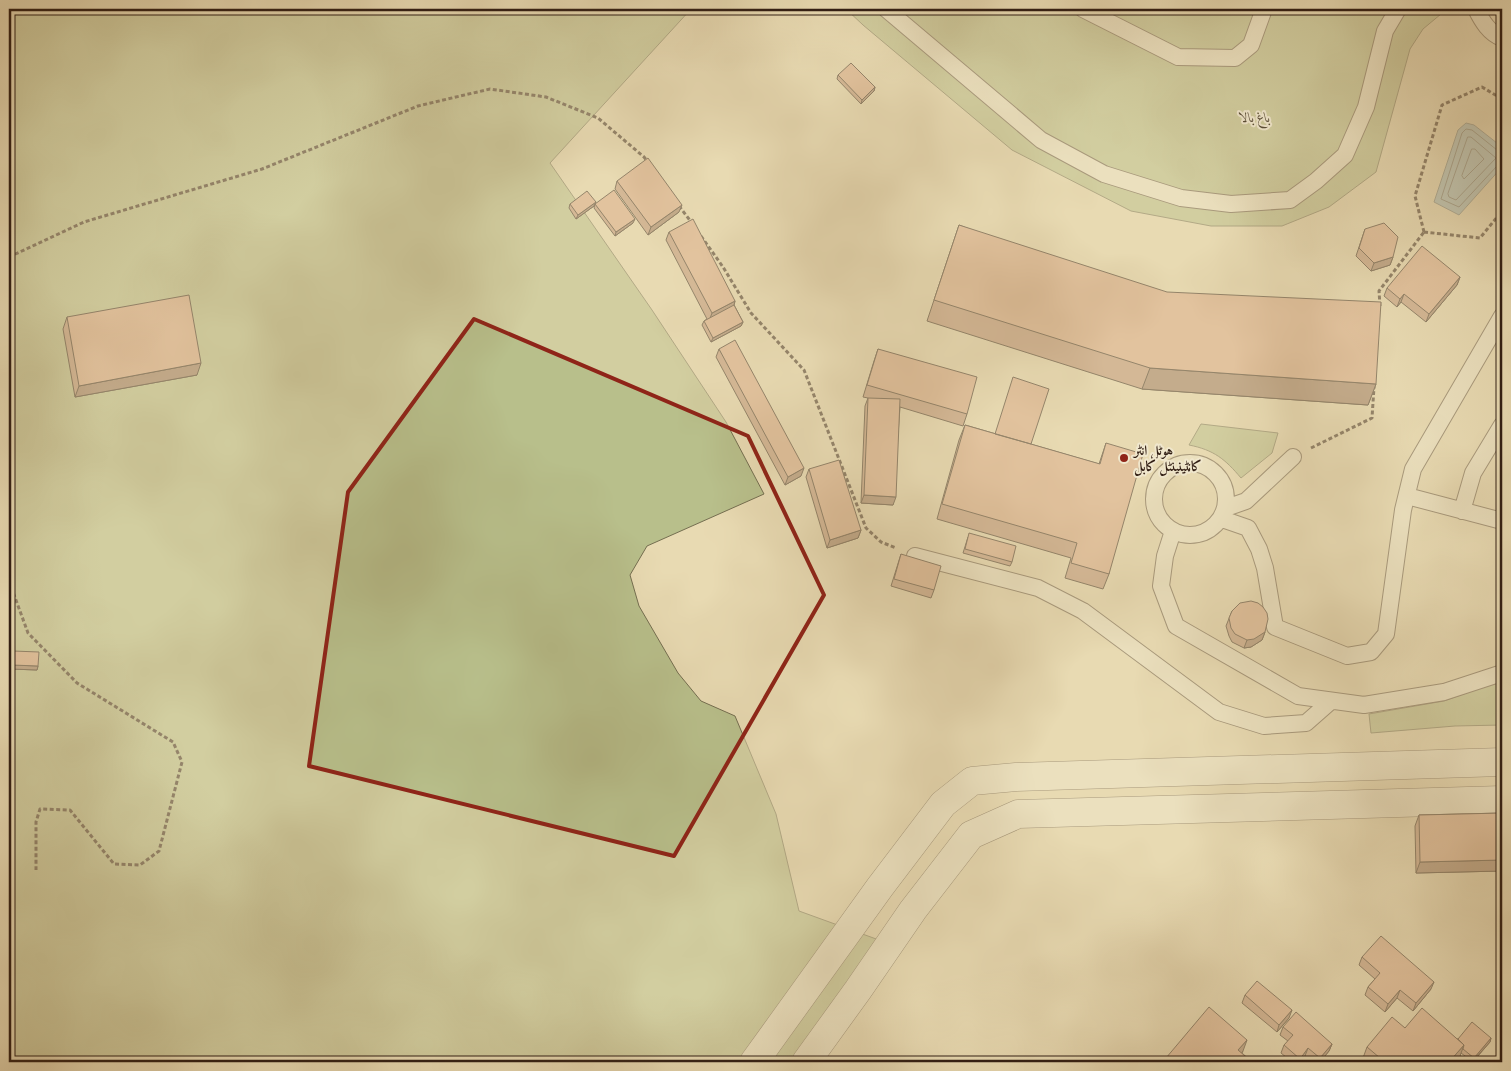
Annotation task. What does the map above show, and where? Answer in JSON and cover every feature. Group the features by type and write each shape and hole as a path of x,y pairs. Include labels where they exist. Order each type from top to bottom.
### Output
{"street":[{"path":"754,1062 880,887 943,804 972,781 1016,776 1502,762"},
{"path":"1278,769 1278,807"},
{"path":"806,1062 913,910 971,835 1018,814 1502,800"},
{"path":"880,887 913,910"}],"lane":[{"path":"886,9 1041,140 1104,174 1181,198 1231,204 1290,200 1316,181 1345,155 1366,108 1386,31 1398,9"},
{"path":"1083,9 1178,56 1235,58 1251,45 1264,9"},
{"path":"1476,9 1482,22 1495,36 1502,38"},
{"path":"1224,513 1248,528 1259,549 1265,568 1275,627 1347,656 1371,652 1386,634 1403,510 1413,468 1502,316"},
{"path":"1462,511 1473,473 1502,425"},
{"path":"1224,513 1227,495 1225,487 1219,476 1211,469 1200,464 1176,465 1163,475 1156,486 1154,500 1156,513 1160,521 1173,531 1184,536 1197,536 1213,528 1224,513 1246,501 1293,457"},
{"path":"1406,496 1502,521"},
{"path":"1173,531 1165,556 1161,586 1176,626 1298,696 1364,705 1444,692 1502,673"},
{"path":"916,556 1038,588 1083,611 1219,712 1264,726 1306,722 1331,701"}],"path":[{"path":"1424,232 1415,196 1442,105 1482,86 1502,99"},
{"path":"9,258 84,222 262,169 418,106 490,89 546,97 598,118 644,157 650,165"},
{"path":"678,204 695,228"},
{"path":"1424,232 1480,238 1502,212"},
{"path":"1380,311 1379,291 1424,232"},
{"path":"701,236 724,267 751,313 804,370 866,528 881,542 916,556"},
{"path":"1293,457 1372,418 1374,382"},
{"path":"9,581 28,633 77,683 172,742 182,762 159,851 153,856 140,865 114,864 70,810 40,809 36,822 36,870"}],"highlighted area":[{"path":"474,319 748,436 824,595 674,856 309,766 348,492"}],"green space":[{"path":"9,9 691,9 550,163 652,310 726,422 764,494 647,546 630,575 639,606 678,673 701,701 735,716 776,814 799,911 890,944 806,1062 9,1062"},
{"name":"باغ بالا","path":"846,9 1447,9 1423,29 1410,49 1376,172 1329,207 1282,226 1211,226 1131,211 1012,150"},
{"path":"1201,424 1278,433 1272,453 1241,478 1218,456 1189,445"},
{"path":"1502,680 1502,725 1455,726 1371,733 1369,714 1444,701"}],"water":[{"path":"1466,123 1474,125 1502,147 1502,167 1459,215 1434,202 1458,130"}],"building":[{"path":"851,63 875,87 862,100 838,75"},
{"path":"648,158 682,205 651,227 617,181"},
{"path":"614,190 635,219 616,232 595,204"},
{"path":"587,191 596,202 578,215 570,204"},
{"path":"693,219 735,301 712,313 669,232"},
{"path":"1384,223 1398,237 1393,257 1374,263 1359,248 1365,229"},
{"path":"959,225 1167,292 1381,302 1376,384 1150,368 934,300"},
{"path":"1422,246 1460,277 1429,314 1404,294 1400,299 1387,288"},
{"path":"189,295 201,363 79,386 67,317"},
{"path":"734,305 743,322 713,338 704,321"},
{"path":"735,340 804,468 788,477 719,349"},
{"path":"878,349 977,377 967,414 867,385"},
{"path":"1013,377 1049,389 1031,444 995,434"},
{"path":"868,398 900,399 896,497 864,495"},
{"path":"965,425 1100,464 1106,443 1143,454 1109,574 1071,563 1077,543 942,504"},
{"path":"839,460 861,530 830,540 809,469"},
{"path":"969,533 1016,546 1012,562 965,549"},
{"path":"901,554 941,566 934,590 894,579"},
{"path":"1251,601 1263,607 1268,619 1265,632 1254,639 1247,640 1235,634 1231,628 1229,618 1232,611 1240,603"},
{"path":"13,651 39,652 38,666 12,665"},
{"path":"1502,813 1502,860 1420,862 1419,815"},
{"path":"1381,936 1434,982 1416,1003 1400,990 1388,1004 1368,987 1380,973 1362,957"},
{"path":"1257,981 1292,1010 1279,1025 1245,995"},
{"path":"1209,1007 1247,1040 1238,1050 1252,1062 1170,1062 1166,1058"},
{"path":"1422,1008 1464,1045 1449,1062 1376,1062 1380,1058 1367,1047 1392,1017 1405,1028"},
{"path":"1296,1012 1332,1044 1320,1058 1308,1048 1300,1059 1284,1045 1293,1035 1283,1027"},
{"path":"1472,1022 1491,1038 1474,1058 1463,1049 1464,1045 1458,1039"}],"place":[{"name":"ہوٹل انٹر کانٹینینٹل کابل","path":"1124,458"}]}
